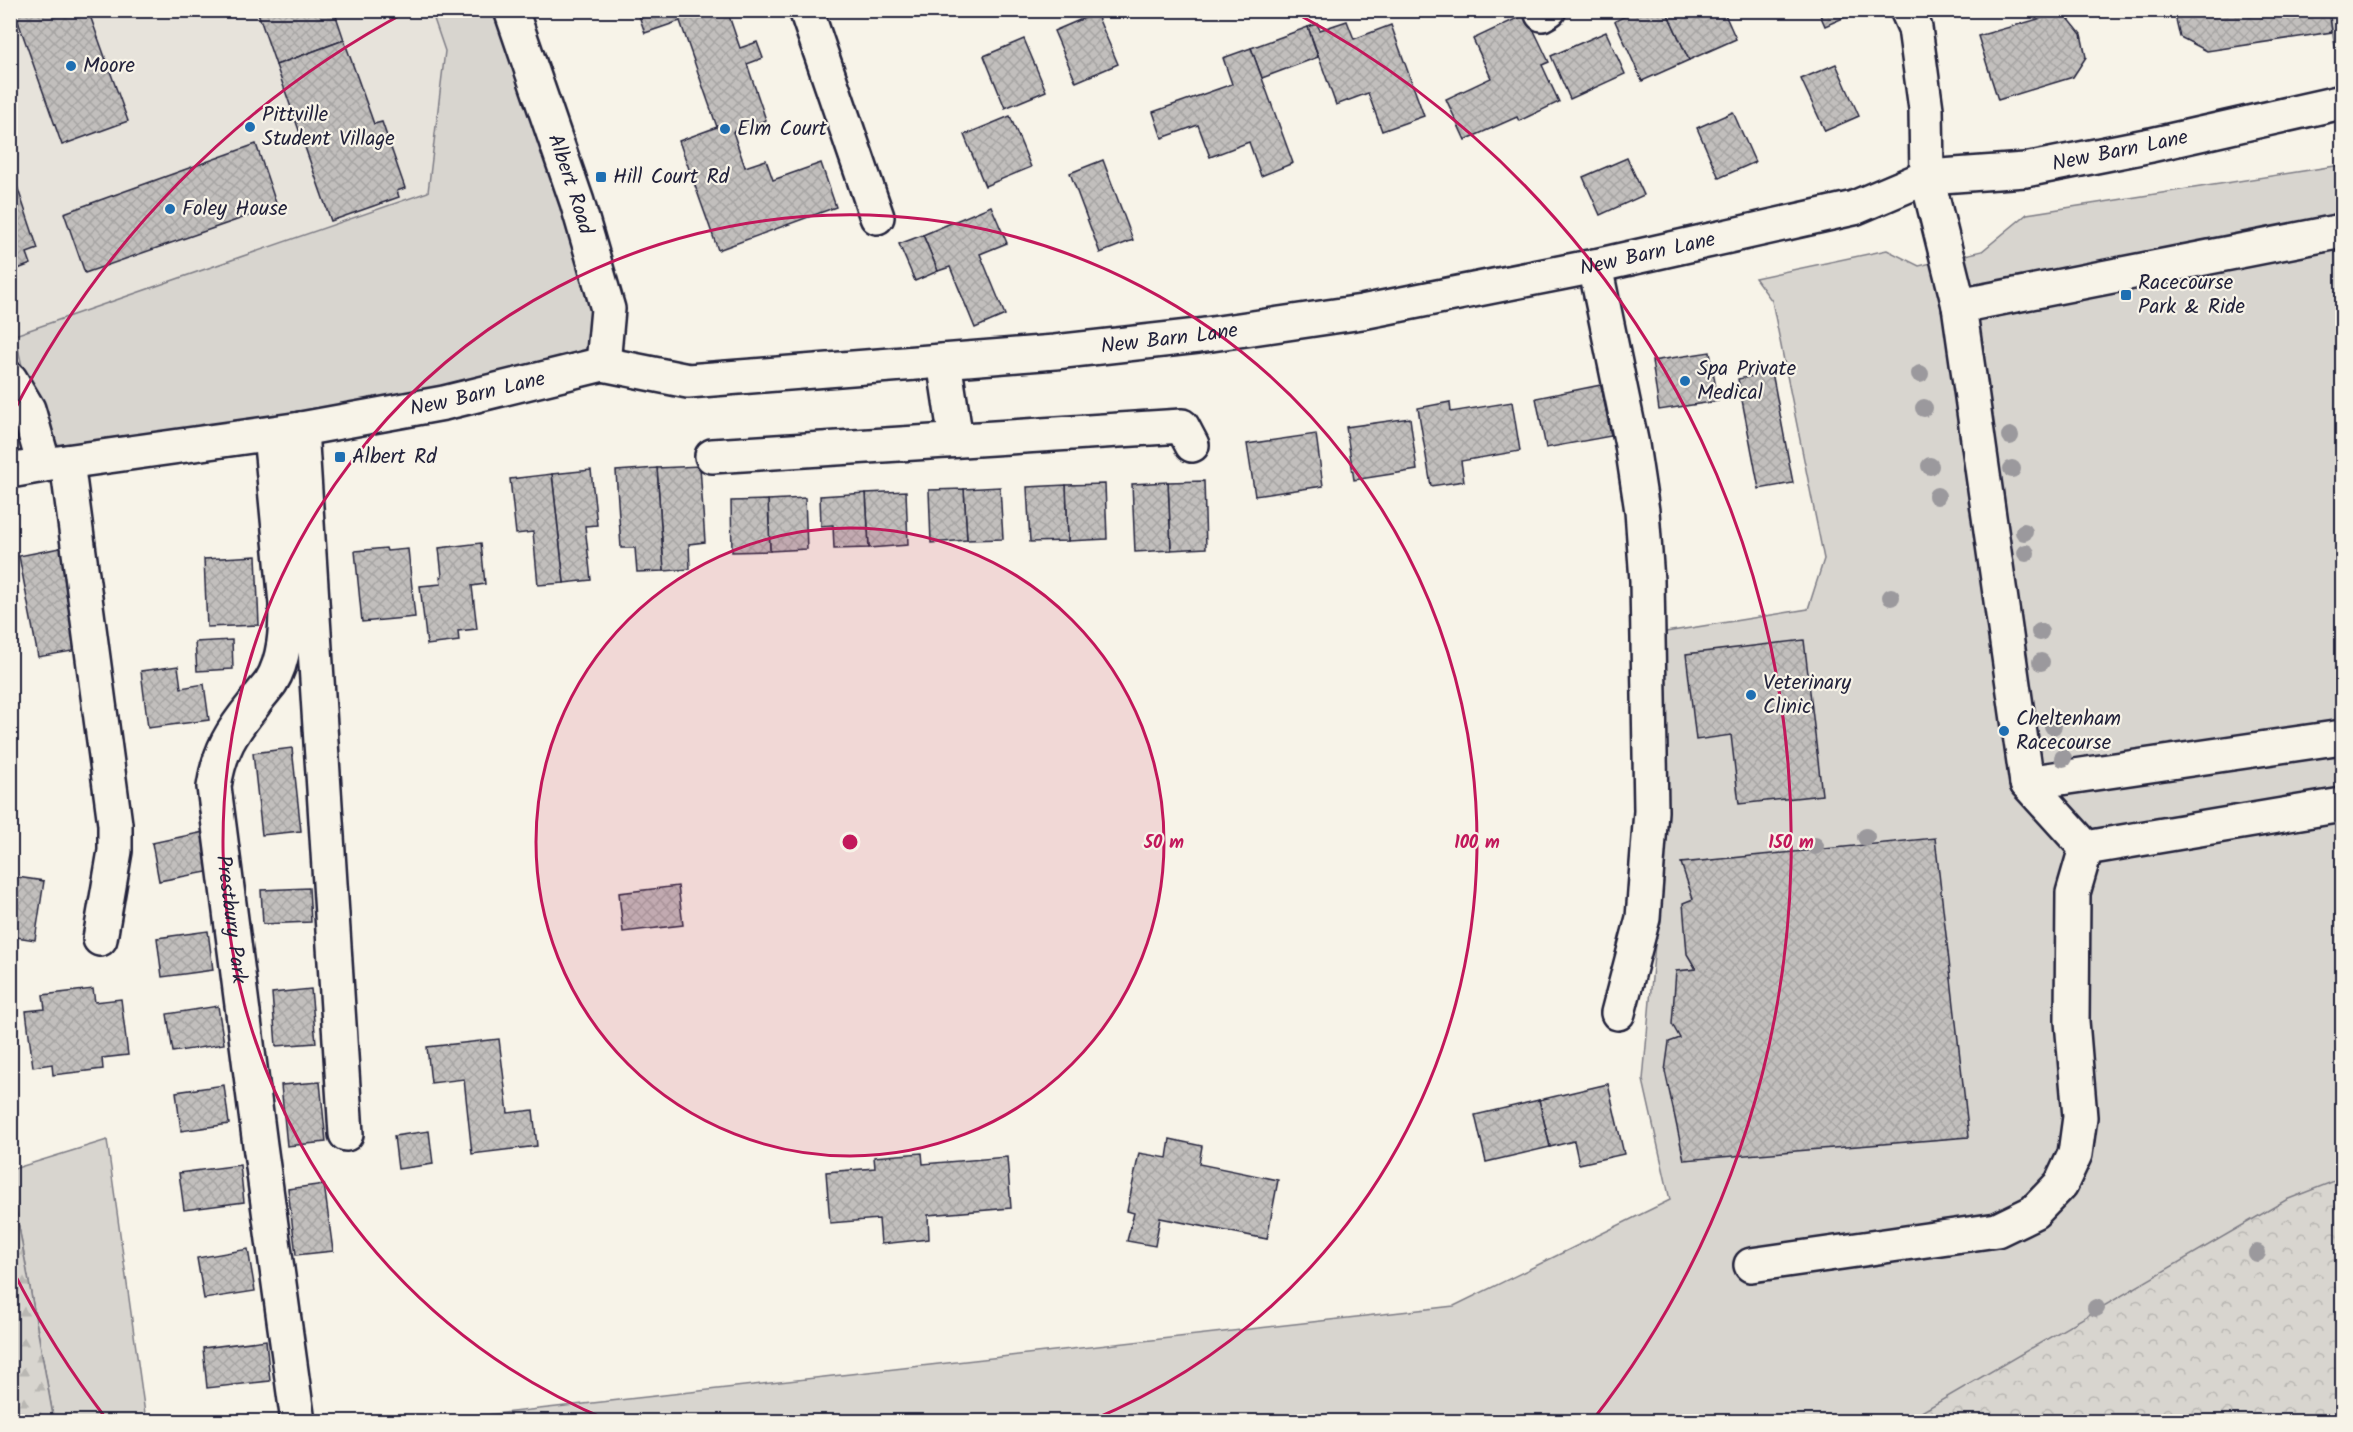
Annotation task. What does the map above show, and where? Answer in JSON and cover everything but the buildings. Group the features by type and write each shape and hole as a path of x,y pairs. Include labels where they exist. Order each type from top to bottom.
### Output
{"main road":[{"name":"Albert Road","path":"511,10 577,202 608,309 603,364"},
{"path":"806,10 877,217"},
{"path":"1541,10 1542,14 1550,10"},
{"path":"1907,10 1915,28 1926,110 1927,177 1959,306 2027,783 2086,848"},
{"name":"New Barn Lane","path":"10,471 285,432 444,403 603,364 688,381 1056,352 1222,333 1362,312 1595,266 1854,208 1927,177 2025,170 2151,145 2343,102"},
{"path":"1959,306 2343,231"},
{"path":"1595,266 1632,444 1642,511 1647,580 1651,811 1643,918 1618,1013"},
{"path":"944,361 956,440"},
{"path":"10,380 28,409 55,463 114,825 115,851 100,939"},
{"path":"712,456 1182,426 1192,445"},
{"path":"285,432 346,1134"},
{"name":"Prestbury Park","path":"285,432 286,604 281,656 272,681 251,706 222,750 214,787 298,1422"},
{"path":"2027,783 2343,737"},
{"path":"2086,848 2343,805"},
{"path":"1751,1265 1997,1230 2034,1212 2061,1184 2075,1154 2080,1117 2072,1021 2073,893 2086,848"}],"shaded area":[{"name":"Pittville Student Village","path":"11,11 450,11 467,363 11,433"}],"green space":[{"path":"431,10 511,11 577,202 602,364 44,465 15,335 428,192 445,51"},
{"path":"2329,11 2342,11 2342,45 2335,47"},
{"name":"Cheltenham Racecourse","path":"2342,165 2342,1421 424,1422 1454,1306 1670,1200 1643,1080 1665,830 1666,632 1808,609 1824,559 1772,301 1755,278 1887,250 1919,266 1982,251 2027,214"},
{"path":"107,1140 146,1421 54,1421 10,1170"},
{"path":"2342,1178 2342,1421 1906,1421 2286,1200"},
{"path":"11,1183 54,1421 11,1421"}],"place":[{"name":"Moore","path":"71,66"},
{"name":"Pittville Student Village","path":"250,127"},
{"name":"Elm Court","path":"725,129"},
{"name":"Hill Court Rd","path":"601,177"},
{"name":"Foley House","path":"170,209"},
{"name":"Racecourse Park & Ride","path":"2126,295"},
{"name":"Spa Private Medical","path":"1685,381"},
{"name":"Albert Rd","path":"340,457"},
{"name":"Veterinary Clinic","path":"1751,695"},
{"name":"Cheltenham Racecourse","path":"2004,731"}]}
